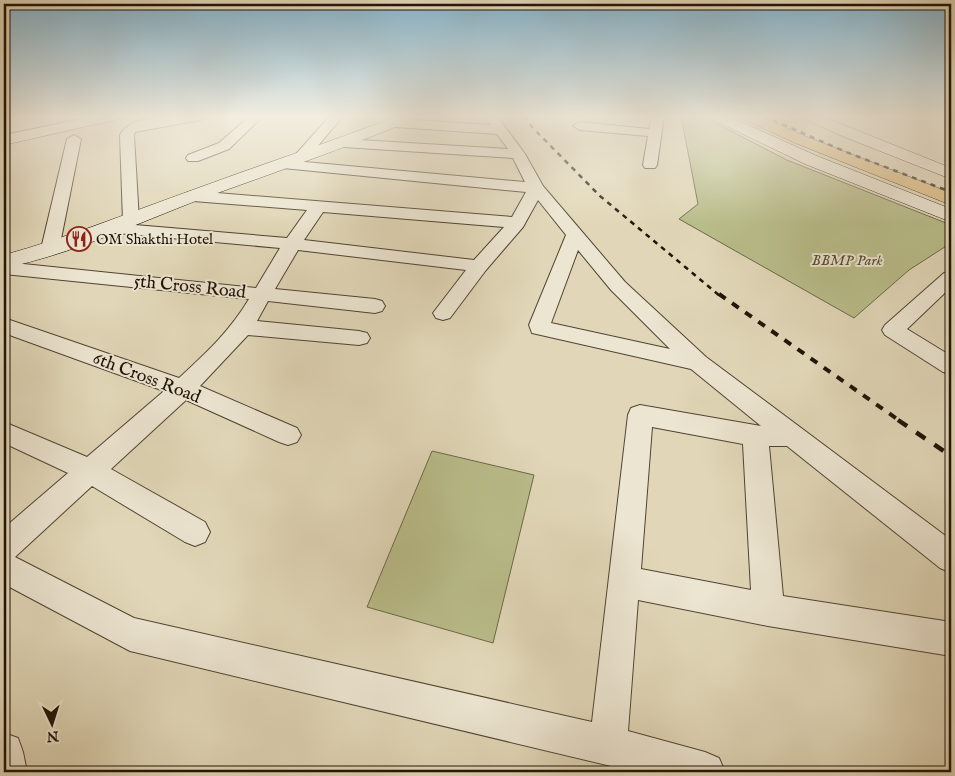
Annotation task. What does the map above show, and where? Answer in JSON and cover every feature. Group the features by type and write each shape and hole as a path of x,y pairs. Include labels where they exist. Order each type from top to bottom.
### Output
{"highway":[{"path":"834,152 951,199"},
{"path":"880,152 922,168 951,186"},
{"path":"811,160 855,161"}],"street":[{"path":"50,249 71,152"},
{"path":"128,152 131,221"},
{"path":"193,158 208,152"},
{"path":"301,157 305,152"},
{"path":"4,262 50,249 131,221 193,196 315,152"},
{"path":"490,152 518,154 536,188 618,286 698,363 951,558"},
{"path":"650,165 652,152"},
{"path":"794,152 951,216"},
{"path":"888,152 922,168 951,174"},
{"path":"283,164 536,188"},
{"path":"922,168 951,166"},
{"path":"443,313 478,266 517,223 536,188"},
{"path":"193,196 517,223"},
{"path":"4,547 183,389 223,350 243,327 292,244 319,205"},
{"path":"111,228 292,244 478,266"},
{"path":"575,234 540,328 698,363"},
{"name":"5th Cross Road","path":"4,268 375,306"},
{"path":"948,283 893,330 951,366"},
{"name":"6th Cross Road","path":"4,325 183,389 288,435"},
{"path":"243,327 359,338"},
{"path":"608,745 640,415 755,436 791,436"},
{"path":"4,432 91,470 195,532"},
{"path":"755,436 768,610"},
{"path":"4,567 130,634 608,745 705,772"},
{"path":"624,581 768,610 951,639"},
{"path":"4,752 7,772"}],"green space":[{"name":"BBMP Park","path":"688,152 772,152 787,160 951,225 951,243 909,270 854,318 679,219 698,204"},
{"path":"432,451 534,475 493,643 367,607"}],"railway":[{"path":"557,152 600,196 720,296"},
{"path":"847,152 951,192"},
{"path":"719,294 900,421"},
{"path":"898,420 951,456"}],"place":[{"name":"OM Shakthi Hotel","path":"79,239"}]}
